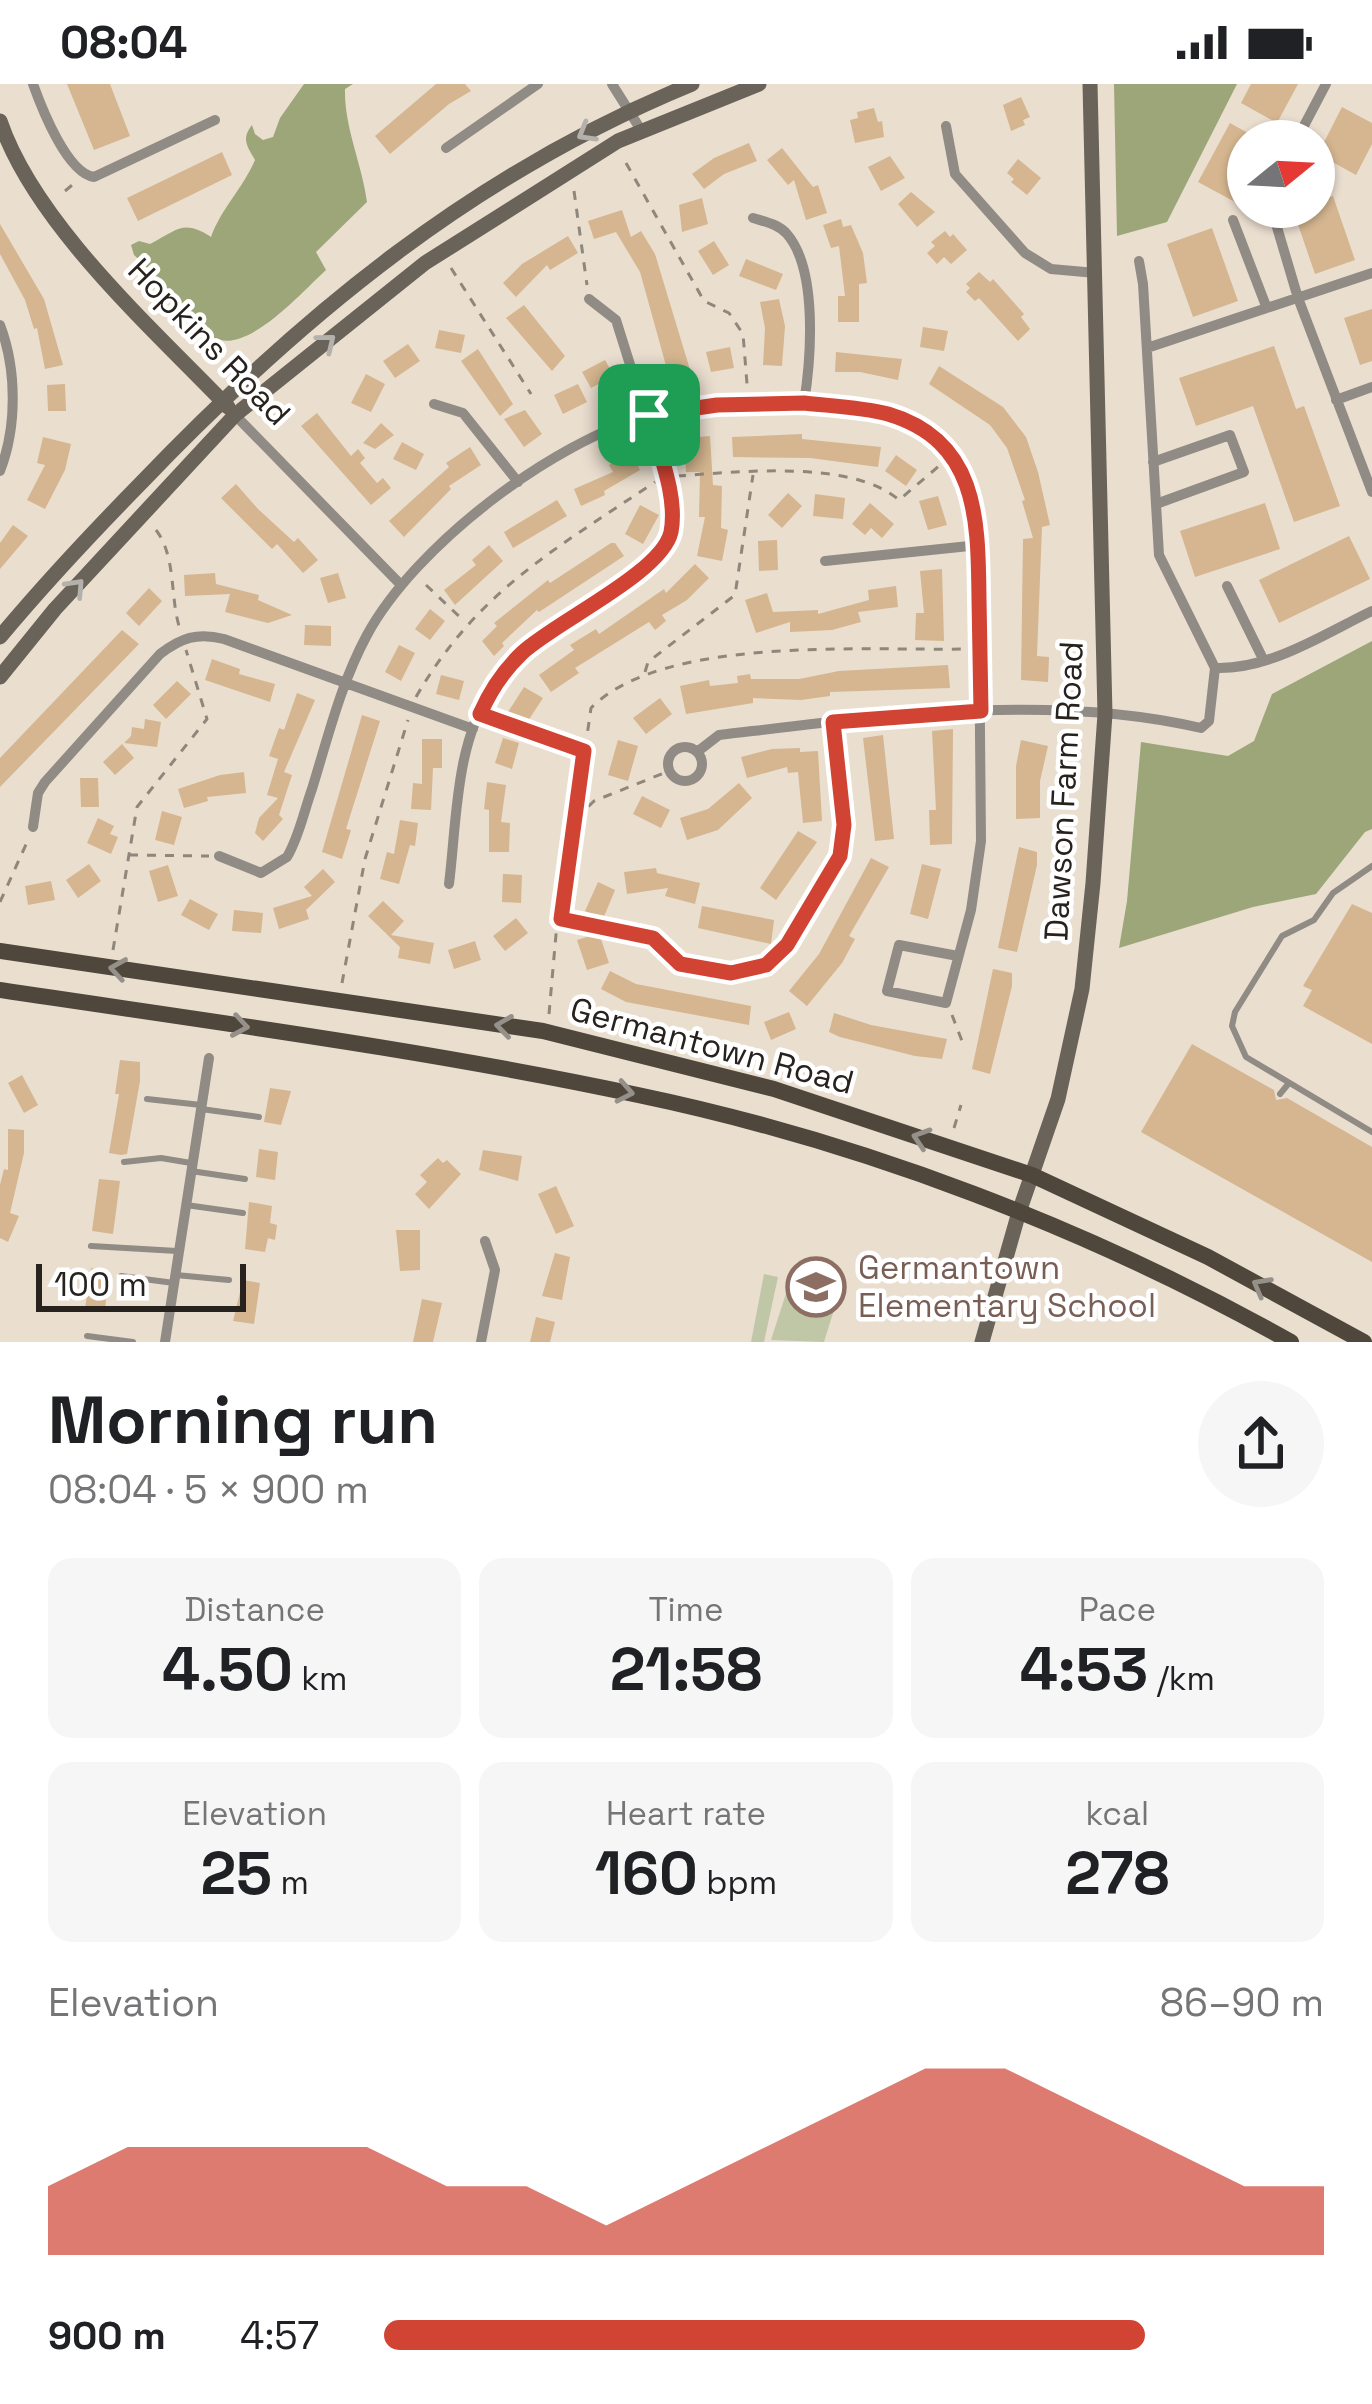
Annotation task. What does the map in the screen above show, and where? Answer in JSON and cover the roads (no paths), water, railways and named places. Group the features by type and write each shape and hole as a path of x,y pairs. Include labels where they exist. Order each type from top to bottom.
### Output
{"main road":[{"path":"0,637 220,400 342,292 463,205 627,111 692,84"},
{"path":"0,677 55,609 236,415 425,262 641,130 758,84"},
{"name":"Dawson Farm Road","path":"982,1342 1018,1212 1058,1099 1082,988 1105,714 1090,84"},
{"name":"Hopkins Road","path":"0,121 8,143 53,217 236,415"},
{"name":"Germantown Road","path":"0,950 543,1031 774,1089 1032,1175 1208,1257 1364,1342"},
{"name":"Germantown Road","path":"0,990 385,1048 641,1095 881,1163 1018,1212 1136,1264 1291,1342"}],"street":[{"path":"33,84 72,164 83,176 94,177 215,119"},
{"path":"446,148 538,84"},
{"path":"612,84 641,130"},
{"path":"1307,120 1326,84"},
{"path":"946,126 955,174 1025,253 1051,269 1096,273"},
{"path":"753,218 787,234 800,262 810,322 804,403"},
{"path":"1237,228 1265,306"},
{"path":"1277,228 1298,298 1372,492"},
{"path":"697,752 719,735 981,711 1105,714 1201,728 1209,722 1215,668 1163,569 1139,262"},
{"path":"1147,348 1372,273"},
{"path":"449,884 466,748 490,691 519,656 645,568 665,546 670,532 671,499 649,415 616,320 589,298"},
{"path":"0,325 10,372 12,424 0,471"},
{"path":"1336,400 1372,388"},
{"path":"220,856 261,873 287,857 345,683 368,632 401,585 450,534 518,482 590,439 649,415 717,405 804,403 886,414 932,438 968,485 978,517 981,711 981,842 971,910 946,1003 887,991 899,945 958,956"},
{"path":"434,404 464,413 518,482"},
{"name":"Hopkins Road","path":"236,415 401,585"},
{"path":"1154,462 1230,435 1244,472 1156,503"},
{"path":"1357,456 1372,450"},
{"path":"825,561 979,545"},
{"path":"1227,586 1262,659"},
{"path":"1215,668 1297,648 1372,610"},
{"path":"33,827 38,793 45,782 160,654 194,635 224,639 473,729"},
{"path":"653,938 680,964 731,973 766,965 787,945 840,856 844,825 833,722"},
{"path":"686,747 697,752 702,767 693,780 676,780 668,759 675,750 686,747"},
{"path":"165,1342 208,1058"},
{"path":"481,1342 495,1270 485,1241"}],"lane":[{"path":"1372,866 1334,893 1314,920 1282,936 1235,1012 1232,1026 1246,1058 1372,1132"},
{"path":"1280,1094 1289,1083"},
{"path":"146,1099 259,1117"},
{"path":"124,1162 161,1158 245,1179"},
{"path":"186,1205 243,1213"},
{"path":"91,1246 179,1251"},
{"path":"121,1276 229,1280"},
{"path":"87,1336 133,1342"}],"place":[{"name":"Germantown Elementary School","path":"816,1287"}]}
